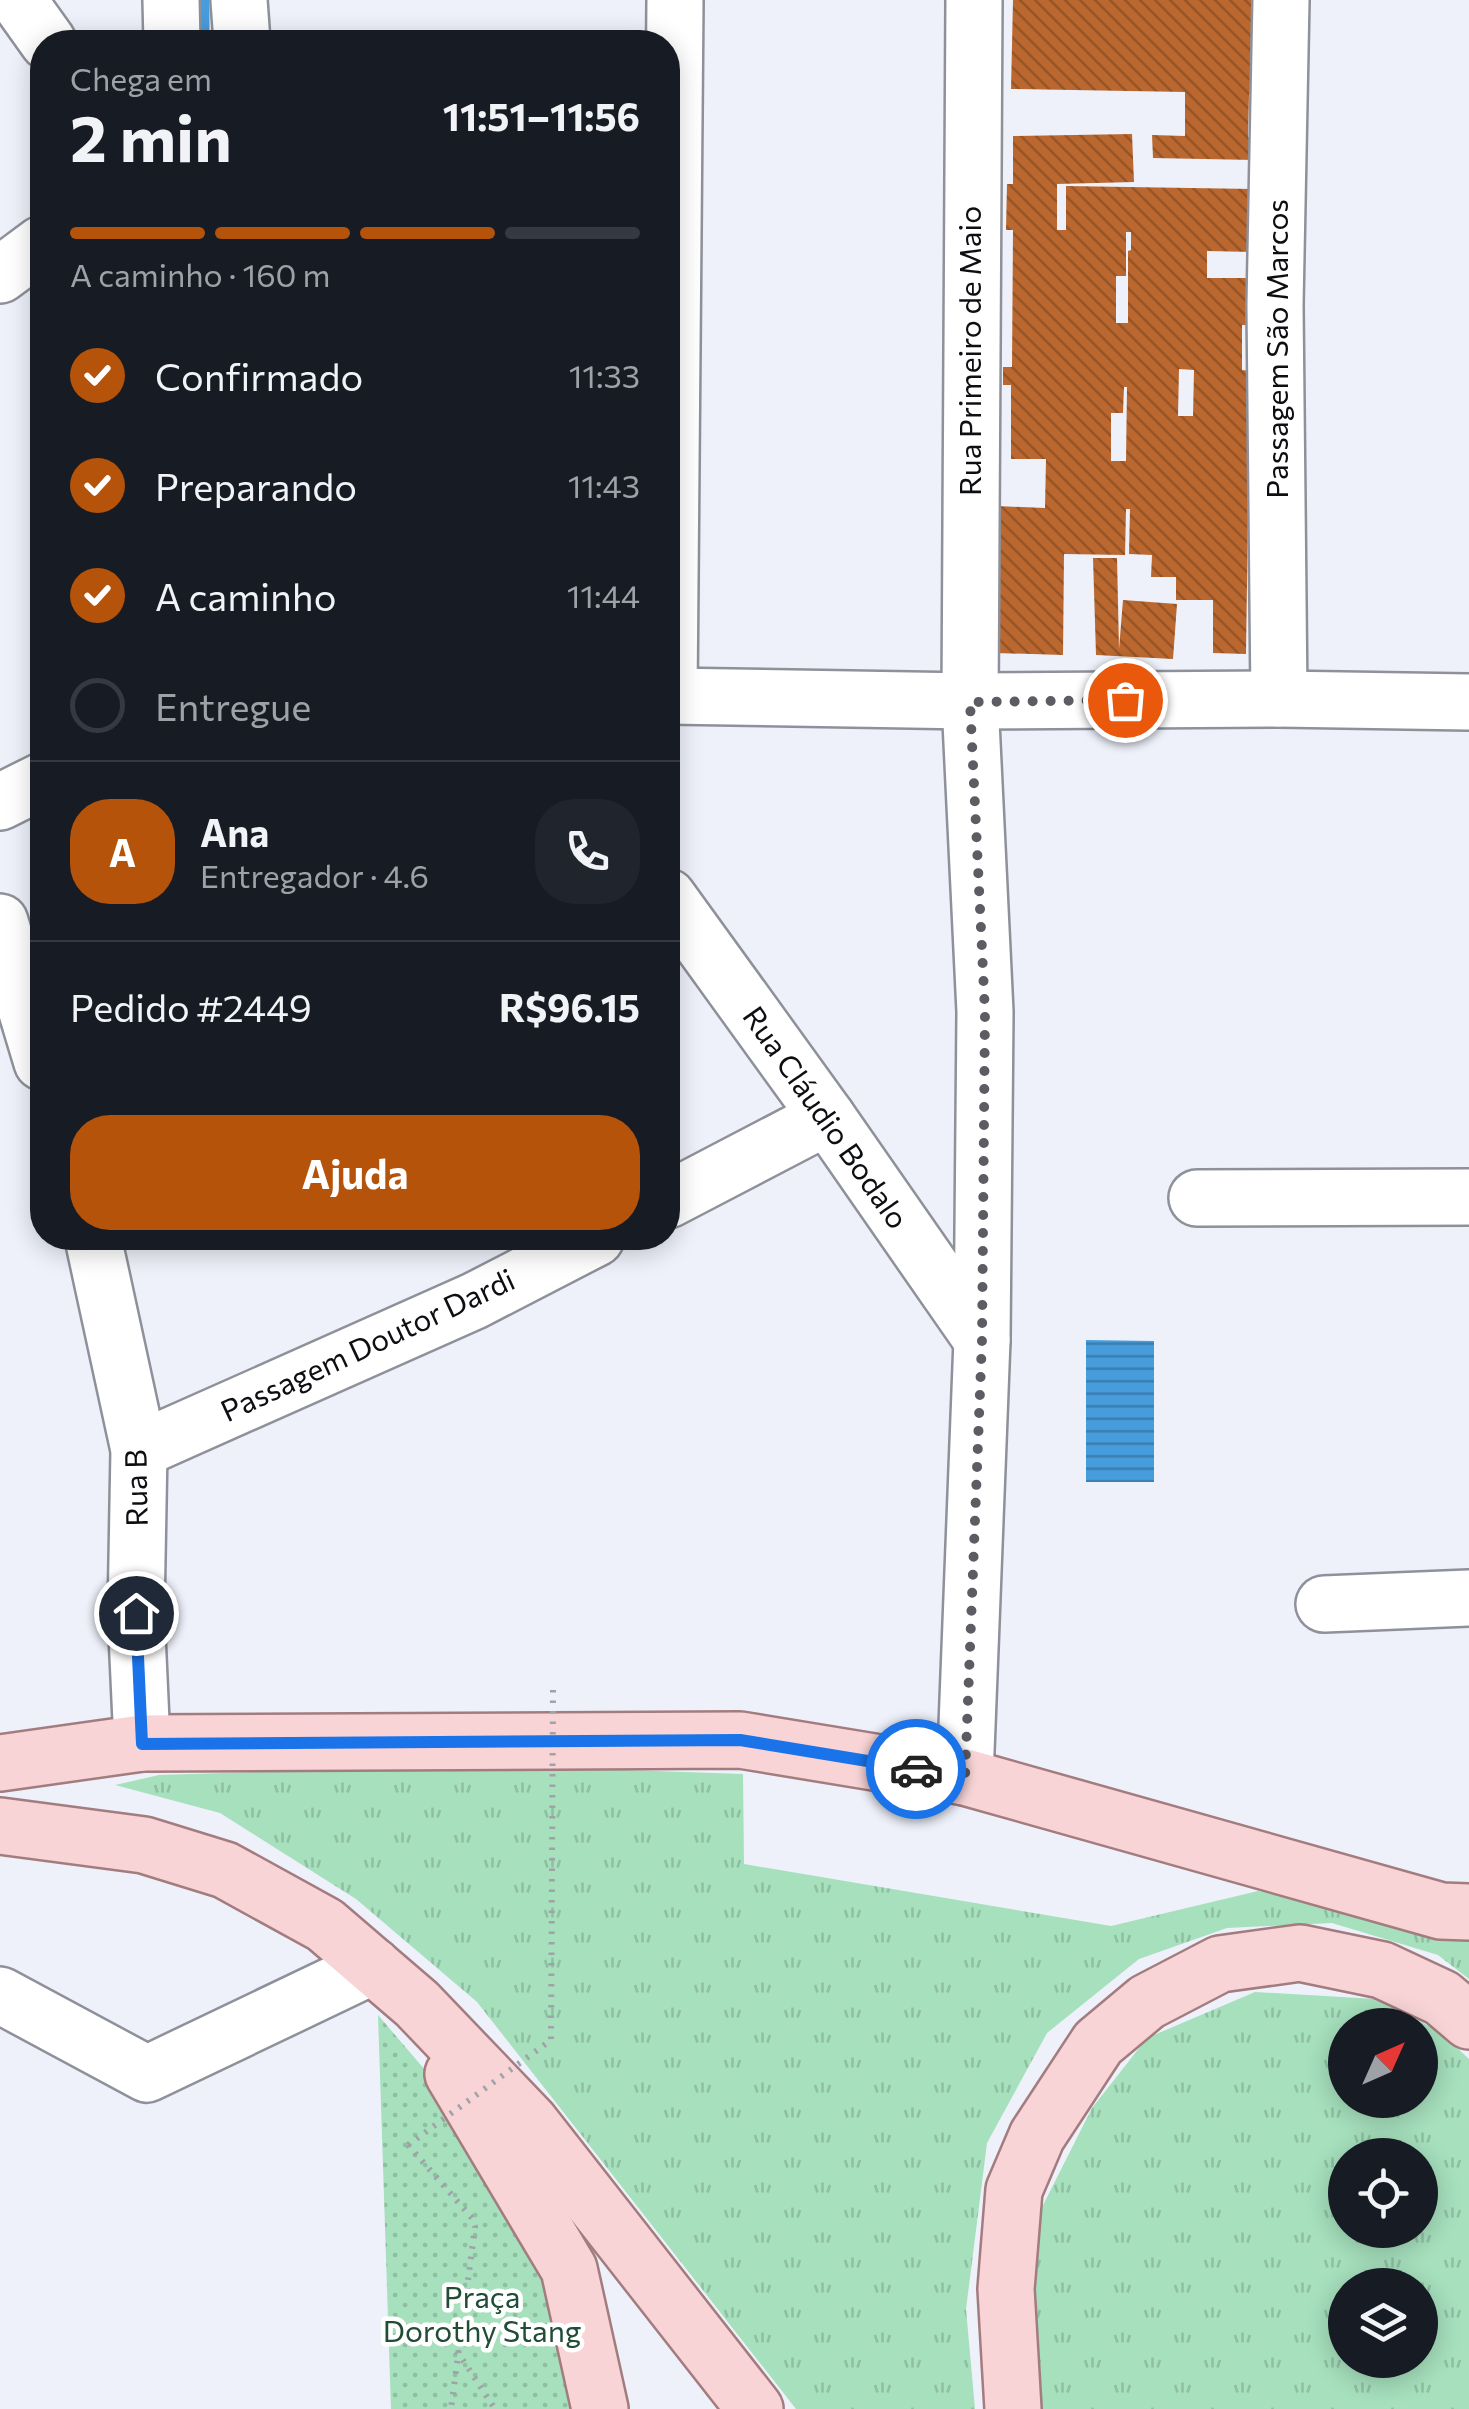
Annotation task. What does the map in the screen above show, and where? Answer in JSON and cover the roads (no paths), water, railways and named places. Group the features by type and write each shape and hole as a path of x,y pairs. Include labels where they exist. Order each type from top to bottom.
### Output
{"main road":[{"path":"0,1763 142,1744 740,1740 965,1777 1423,1906 1469,1912"},
{"path":"0,1826 144,1845 224,1870 325,1924 417,2004 530,2122 755,2409"},
{"path":"1013,2409 1006,2289 1014,2190 1037,2136 1098,2043 1147,2002 1220,1964 1300,1952 1382,1970 1442,1998 1469,2021"},
{"path":"417,2004 455,2078 569,2269 600,2409"}],"street":[{"path":"18,0 39,30"},
{"path":"171,0 172,30"},
{"path":"239,0 241,30"},
{"path":"675,0 675,30"},
{"name":"Rua Primeiro de Maio","path":"965,1777 982,1340 985,1012 970,702 974,0"},
{"name":"Passagem São Marcos","path":"1280,699 1276,305 1281,0"},
{"path":"0,275 30,253"},
{"path":"680,696 970,702 1469,702"},
{"path":"0,802 30,787"},
{"path":"0,922 30,1012"},
{"name":"Rua Cláudio Bodalo","path":"684,951 827,1117 982,1340"},
{"path":"680,1194 827,1117"},
{"path":"1197,1198 1469,1197"},
{"name":"Rua B","path":"109,1250 139,1450 136,1613 142,1744"},
{"name":"Passagem Doutor Dardi","path":"139,1450 474,1301 573,1250"},
{"path":"1324,1604 1469,1598"},
{"path":"0,1995 147,2074 373,1966"}],"water":[{"path":"1086,1340 1154,1341 1154,1482 1086,1482"}],"waterway":[{"path":"204,0 204,30"}],"park label":[{"name":"Praça Dorothy Stang","path":"482,2315"}]}
